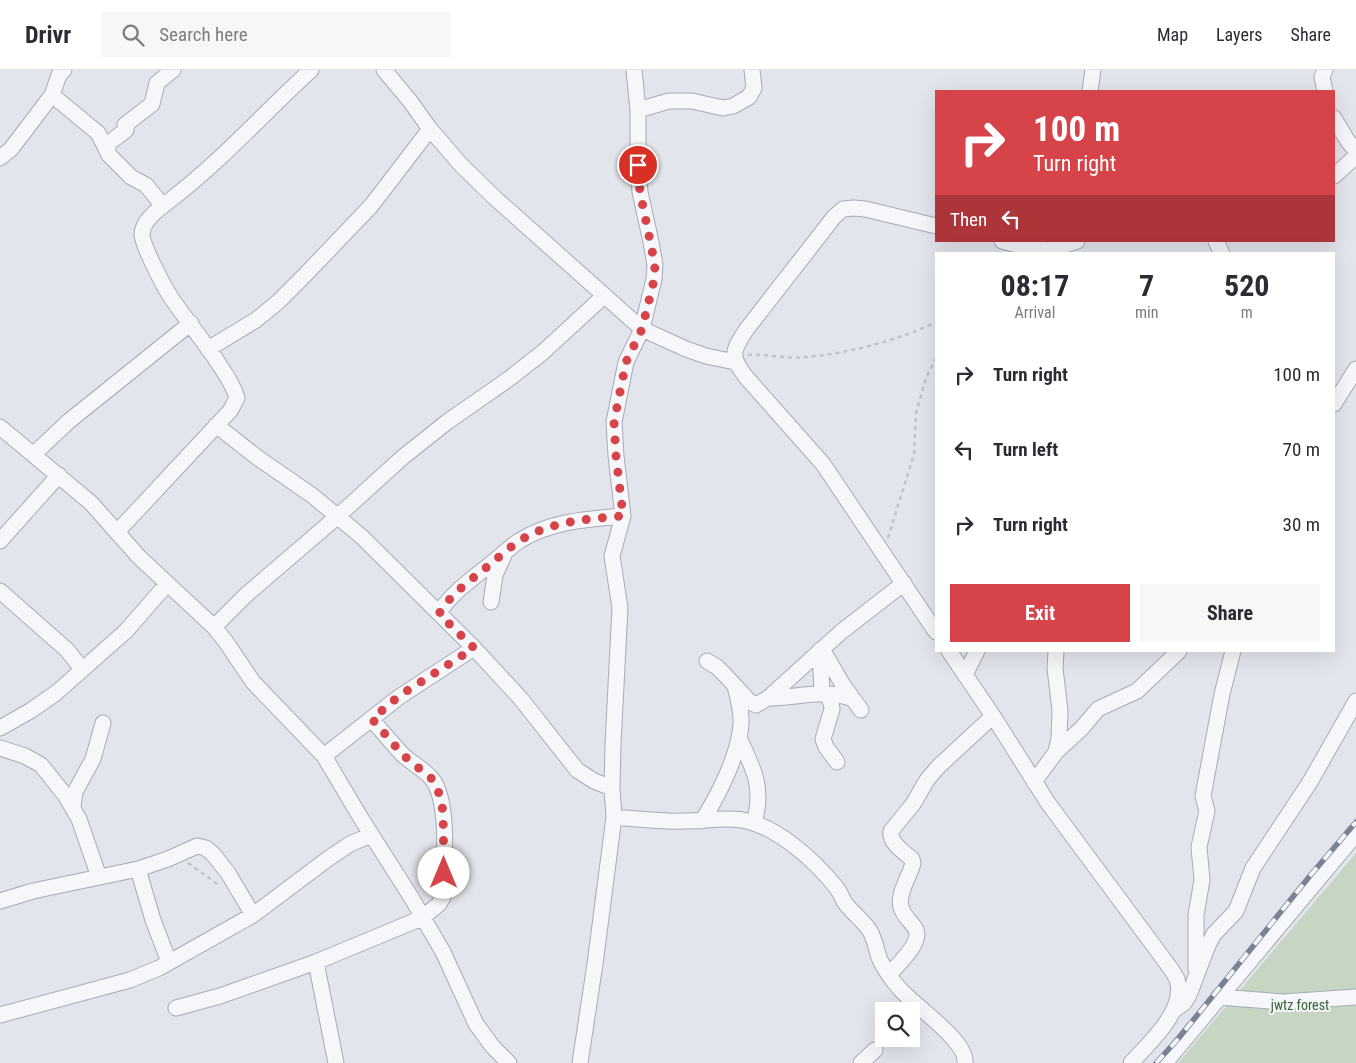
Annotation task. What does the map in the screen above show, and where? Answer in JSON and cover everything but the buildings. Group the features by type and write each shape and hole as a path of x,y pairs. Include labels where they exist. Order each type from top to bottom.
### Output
{"street":[{"path":"0,158 11,149 52,95 59,75 64,70"},
{"path":"109,155 107,148 109,143 126,130 125,126 152,104 157,83 173,70"},
{"path":"117,532 194,452 230,411 237,398 230,381 171,298 144,241 142,234 144,226 163,206 195,181 244,136 273,105 311,70"},
{"path":"384,70 461,165 495,198 642,329 686,350 706,356 734,359 758,392 823,464 935,630"},
{"path":"580,1063 614,817 612,788 620,608 612,556 623,516 614,422 626,362 642,329 651,296 655,265 640,192 638,110 634,70"},
{"path":"638,110 669,100 692,101 707,106 723,108 733,106 749,97 754,88 752,70"},
{"path":"1090,90 1093,70"},
{"path":"1325,70 1322,77 1325,90"},
{"path":"52,95 98,133 109,155 132,177 146,186 163,206"},
{"path":"1335,120 1356,151"},
{"path":"208,349 256,320 285,296 371,206 430,129"},
{"path":"1335,175 1356,156"},
{"path":"734,359 740,339 751,323 782,286 834,217 844,209 865,209 935,226"},
{"path":"1006,242 1029,248 1049,250 1074,242"},
{"path":"214,627 246,595 425,438 542,354 604,296"},
{"path":"34,454 69,421 190,323"},
{"path":"1335,402 1356,369"},
{"path":"216,425 338,516 362,537 474,648 521,698 577,770 594,781 612,788"},
{"path":"0,427 91,503 168,584 214,627 253,682 324,756 371,835 411,896 443,952 476,1024 493,1047 509,1063"},
{"path":"0,541 58,475"},
{"path":"439,614 452,596 520,541 550,526 589,519 623,516"},
{"path":"491,602 495,575 506,551"},
{"path":"707,661 717,667 750,702 756,705 768,698 821,650 904,583"},
{"path":"0,728 56,693 126,632 168,584"},
{"path":"0,591 67,650 82,669"},
{"path":"324,756 399,696 474,648"},
{"path":"821,650 824,694 831,702 832,710 823,739 826,747 837,762"},
{"path":"768,698 824,694 838,695 857,705 821,650"},
{"path":"950,652 993,716 1034,782 1139,928 1171,969 1177,980 1178,995 1173,1011 1164,1025 1131,1063"},
{"path":"965,675 976,652"},
{"path":"1056,652 1055,668 1060,711 1059,738 1056,752"},
{"path":"1034,782 1056,752 1082,728 1098,709 1137,691 1178,652"},
{"path":"1196,975 1196,915 1202,880 1199,847 1207,811 1203,796 1233,652"},
{"path":"702,821 717,796 739,738 741,724 740,708 735,684"},
{"path":"1173,1011 1184,1003 1189,996 1208,946 1219,929 1236,910 1253,868 1310,782 1356,701"},
{"path":"889,975 914,946 917,938 916,930 901,908 900,900 913,863 912,859 893,841 890,835 891,831 913,804 927,780 938,767 993,716"},
{"path":"176,1008 238,990 316,962 422,918 439,904 442,897 444,839 442,801 432,779 403,755 372,719"},
{"path":"73,807 74,792 93,759 103,723"},
{"path":"739,738 752,767 758,788 758,808 754,823"},
{"path":"0,748 32,758 41,765 66,795 79,818 98,877"},
{"path":"614,817 675,822 728,819 754,823 788,842 820,869 837,888 852,912 869,930 881,961 889,975 899,988 951,1036 962,1049 966,1059 965,1063"},
{"path":"1165,1063 1356,834"},
{"path":"0,1015 130,980 152,971 253,915 322,862 350,844 371,835"},
{"path":"0,901 33,891 138,869 168,859 197,846 210,850 228,873 253,915"},
{"path":"138,869 153,920 170,962"},
{"path":"316,962 336,1063"},
{"path":"1219,997 1283,1002 1356,997"},
{"path":"860,1063 875,1050"}],"path":[{"path":"734,359 757,354 787,357 814,356 860,348 923,329 935,323"},
{"path":"884,554 914,454 916,413 926,378 935,360"},
{"path":"168,859 187,863 221,887"}],"green space":[{"name":"jwtz forest","path":"1356,853 1356,1063 1178,1063"}],"railway":[{"path":"1156,1063 1178,1039 1356,822"}],"route":[{"path":"444,873 443,811 438,790 432,779 403,755 372,719 399,696 474,648 439,614 452,596 506,551 520,541 550,526 589,519 623,516 614,422 626,362 642,329 651,296 655,265 640,192 638,165"}]}
